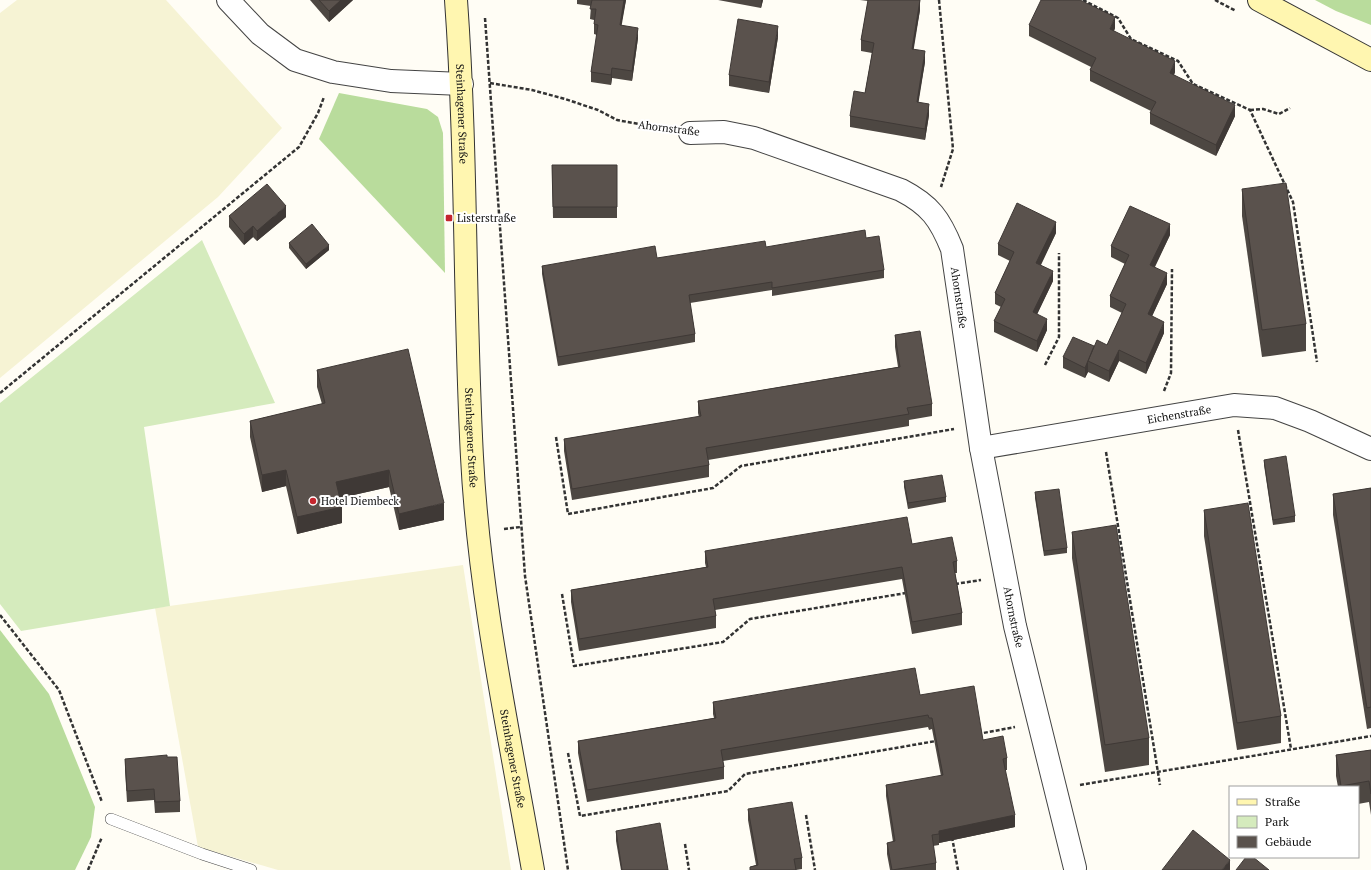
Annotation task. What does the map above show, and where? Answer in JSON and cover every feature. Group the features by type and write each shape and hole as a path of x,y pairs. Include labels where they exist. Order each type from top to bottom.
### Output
{"main road":[{"name":"Steinhagener Straße","path":"456,0 462,84 472,458 482,577 533,870"},
{"path":"1259,0 1371,60"}],"street":[{"path":"228,0 260,34 295,60 333,72 391,81 462,84"},
{"name":"Ahornstraße","path":"690,133 724,132 754,138 901,190 920,200 933,214 944,230 952,249 981,448 1015,626 1076,869"},
{"name":"Eichenstraße","path":"981,448 1234,405 1275,408 1310,421 1371,449"}],"lane":[{"path":"111,819 202,854 251,870"}],"path":[{"path":"933,214 953,149 939,0"},
{"path":"1083,0 1118,18 1131,39 1178,61 1193,84 1250,110 1263,109 1279,114 1290,108"},
{"path":"485,15 491,83 515,462 525,576 568,870"},
{"path":"0,393 299,148 318,113 333,72"},
{"name":"Ahornstraße","path":"462,84 491,83 532,90 565,99 631,124 690,133"},
{"path":"1250,110 1293,202 1317,362"},
{"path":"1045,365 1059,337 1059,253"},
{"path":"1153,419 1171,373 1172,269"},
{"path":"1234,405 1291,749"},
{"path":"556,437 568,514 713,488 741,466 978,424"},
{"path":"1102,428 1160,785"},
{"path":"951,585 1005,576"},
{"path":"562,594 574,666 723,642 750,619 912,592"},
{"path":"0,615 59,690 104,807 111,819 88,870"},
{"path":"977,734 1039,723"},
{"path":"1056,789 1371,736"},
{"path":"568,753 580,816 728,791 745,774 939,740"},
{"path":"806,815 815,870"},
{"path":"951,834 958,870"},
{"path":"685,844 690,870"}],"shaded area":[{"path":"17,0 166,0 282,128 218,197 0,378 0,13"},
{"path":"463,565 511,870 278,870 198,847 155,608"}],"green space":[{"path":"1315,0 1371,0 1371,25 1336,11"},
{"path":"339,93 427,109 438,117 443,133 445,273 319,139"},
{"path":"202,240 275,403 144,427 170,606 21,631 0,604 0,403"},
{"path":"0,630 49,694 95,807 91,837 75,870 0,870"}],"building":[{"path":"319,0 341,0 329,11"},
{"path":"592,0 624,0 620,25 638,28 632,71 612,68 611,75 591,72 598,25 594,24 596,9 590,9"},
{"path":"868,0 920,0 912,49 925,51 917,102 929,104 925,129 850,116 854,91 865,93 874,43 861,40"},
{"path":"1041,0 1080,0 1115,17 1110,29 1175,61 1170,73 1235,105 1216,145 1150,113 1156,102 1090,70 1096,58 1029,25"},
{"path":"738,19 778,26 769,82 729,75"},
{"path":"552,165 617,165 617,207 553,207"},
{"path":"1286,183 1306,324 1262,330 1242,189"},
{"path":"267,184 286,206 257,231 253,226 244,234 229,216"},
{"path":"1017,203 1056,222 1036,263 1053,271 1033,312 1047,319 1037,341 994,321 1005,299 995,293 1014,252 998,244"},
{"path":"1130,206 1170,224 1150,265 1167,273 1148,314 1164,322 1146,363 1119,350 1109,371 1088,361 1097,340 1107,345 1126,304 1110,296 1129,255 1111,246"},
{"path":"312,224 329,245 306,264 289,243"},
{"path":"865,230 866,238 879,236 884,270 772,288 772,282 689,295 695,334 558,357 542,266 655,246 657,258 765,241 766,247"},
{"path":"920,331 932,404 907,408 909,414 706,448 709,465 572,489 564,439 701,416 698,401 900,367 895,335"},
{"path":"1073,337 1094,346 1085,368 1063,357"},
{"path":"408,349 444,503 399,514 389,470 336,482 342,507 297,517 286,470 262,475 250,421 325,403 317,370"},
{"path":"1286,456 1295,516 1273,520 1264,460"},
{"path":"942,475 946,497 908,503 904,481"},
{"path":"1371,488 1371,707 1367,708 1333,494"},
{"path":"1059,489 1067,548 1044,551 1035,492"},
{"path":"1248,503 1281,716 1237,723 1204,510"},
{"path":"907,517 912,544 952,537 957,561 953,562 962,613 912,622 902,567 713,599 716,616 579,639 571,590 708,567 705,551"},
{"path":"1116,525 1149,738 1105,745 1072,532"},
{"path":"915,668 920,695 974,686 983,740 1003,736 1007,758 1003,759 1015,815 939,831 939,834 932,835 936,863 892,870 887,843 895,841 886,785 943,775 932,718 929,718 928,715 721,750 724,767 587,790 578,741 716,718 713,702"},
{"path":"1371,750 1371,794 1369,781 1341,786 1336,755"},
{"path":"167,755 167,757 177,757 180,801 155,802 154,789 127,791 125,759"},
{"path":"792,802 802,858 794,859 796,870 750,870 750,867 758,865 748,809"},
{"path":"660,823 668,870 622,870 616,831"},
{"path":"1193,830 1230,860 1222,870 1162,870"},
{"path":"1245,858 1254,858 1269,870 1236,870"}],"place":[{"name":"Listerstraße","path":"449,218"},
{"name":"Hotel Diembeck","path":"313,501"}]}
